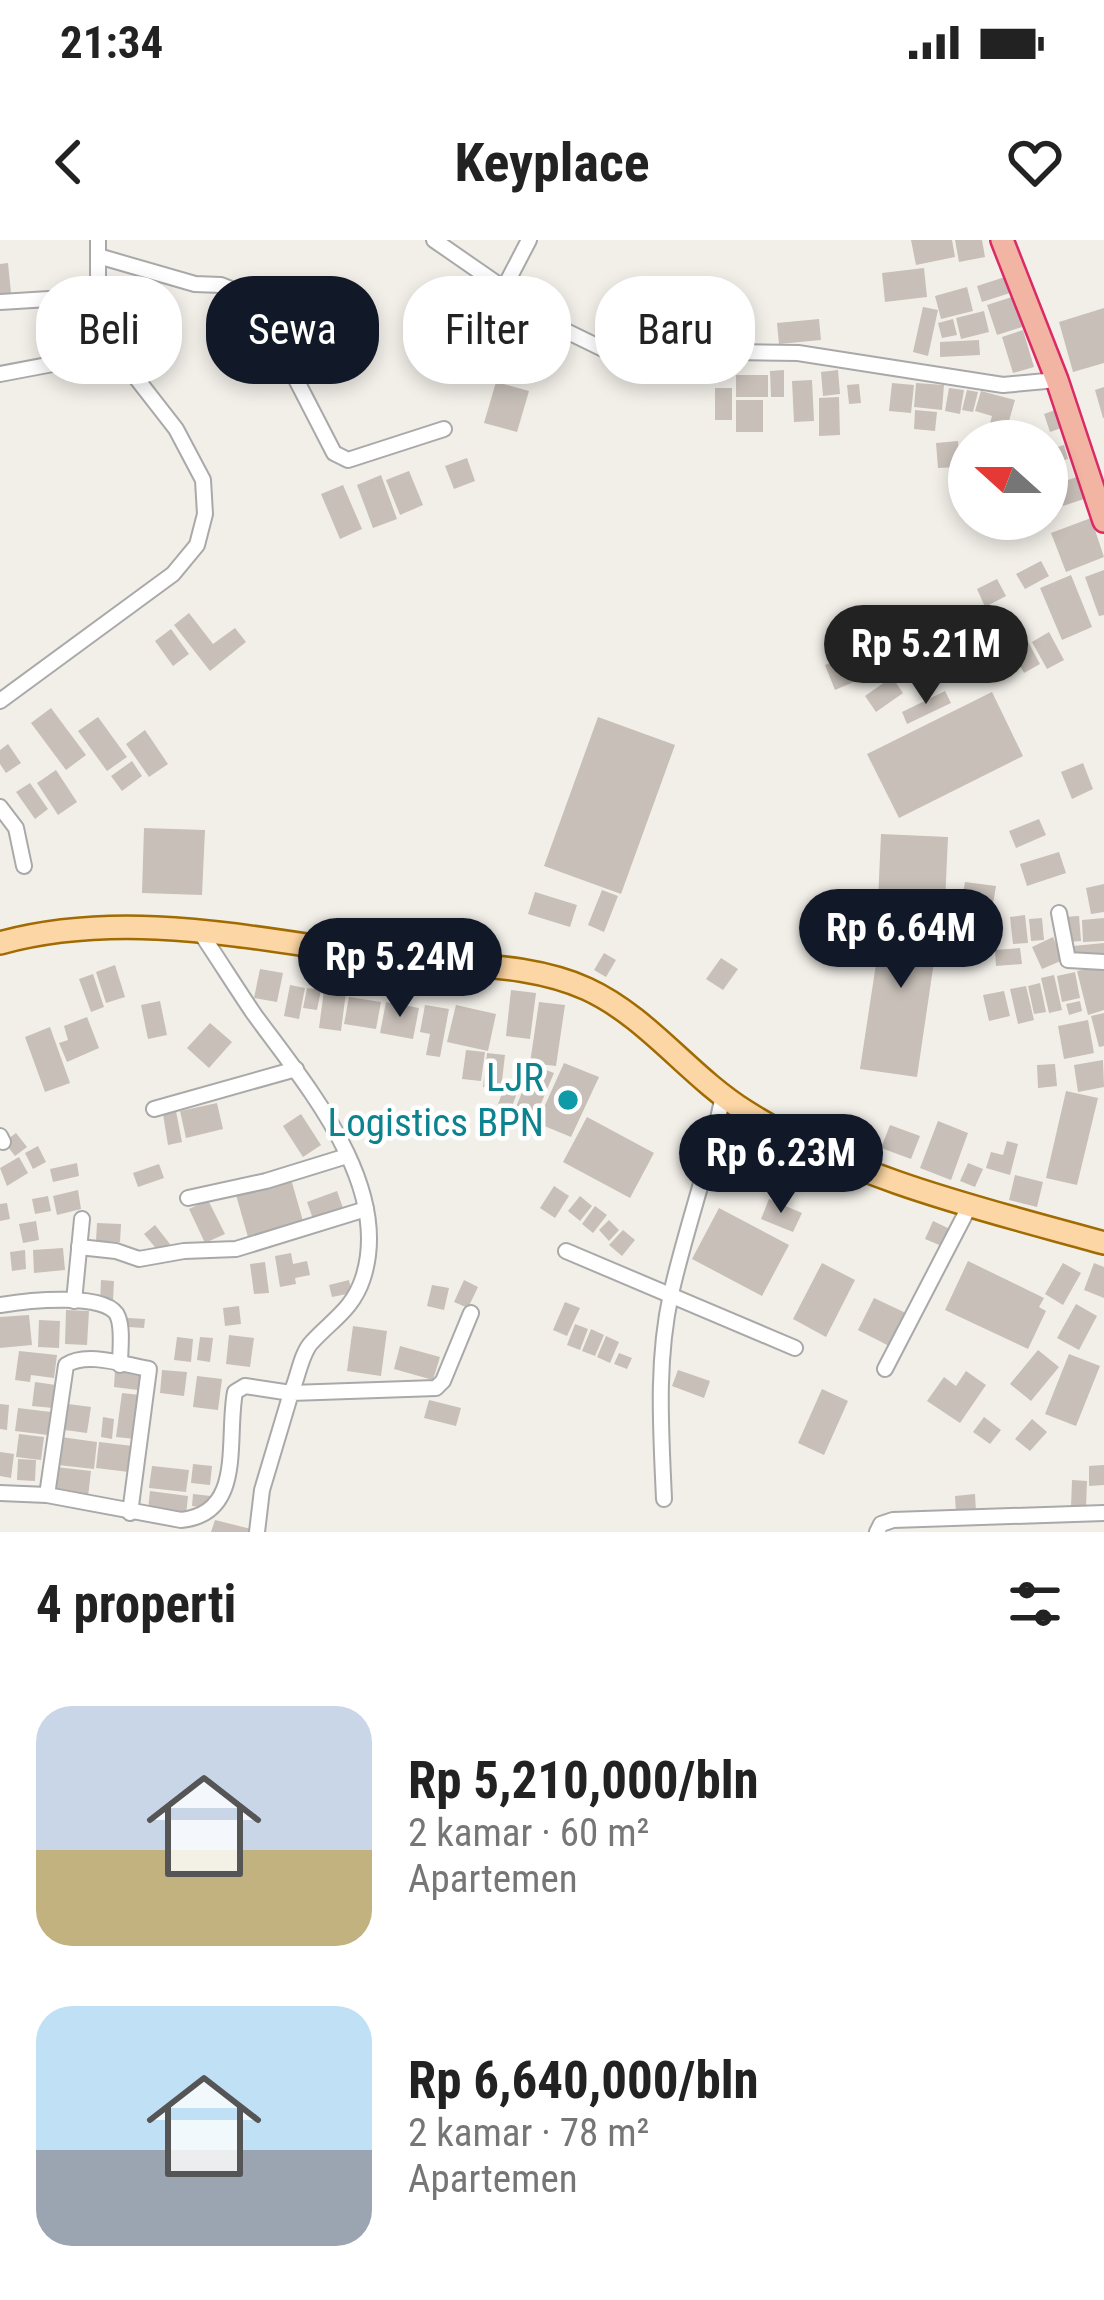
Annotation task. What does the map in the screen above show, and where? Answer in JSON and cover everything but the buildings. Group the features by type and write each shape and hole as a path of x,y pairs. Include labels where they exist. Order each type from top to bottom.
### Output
{"highway":[{"path":"1002,240 1057,380 1104,521"}],"main road":[{"path":"0,943 71,932 198,929 518,970 586,989 646,1028 723,1095 794,1138 922,1192 1104,1243"}],"street":[{"path":"434,240 486,276"},
{"path":"510,276 529,240"},
{"path":"98,248 195,284 221,286 254,298 334,453 348,460 443,429"},
{"path":"0,302 36,300"},
{"path":"571,333 605,350 798,352 1004,385 1057,380"},
{"path":"0,374 36,367"},
{"path":"0,701 173,574 196,545 205,514 203,480 176,429 141,384"},
{"path":"0,807 16,828 24,866"},
{"path":"1059,913 1068,959 1104,962"},
{"path":"198,929 315,1096 347,1156 367,1209 370,1235 359,1287 346,1313 306,1349 262,1490 257,1532"},
{"path":"154,1109 296,1069"},
{"path":"664,1498 659,1387 671,1295 712,1155 723,1095"},
{"path":"188,1198 347,1156"},
{"path":"885,1369 970,1207"},
{"path":"80,1247 139,1259 236,1249 367,1209"},
{"path":"74,1300 82,1219"},
{"path":"566,1251 794,1348"},
{"path":"0,1305 74,1300 106,1305 116,1310 120,1322 120,1365"},
{"path":"188,1532 221,1502 235,1392 245,1386 291,1393 436,1388 471,1312"},
{"path":"47,1495 66,1366 84,1358 149,1369 130,1513"},
{"path":"0,1492 47,1495 181,1520 202,1519"},
{"path":"877,1532 881,1524 893,1520 1104,1513"}],"place":[{"name":"LJR Logistics BPN","path":"568,1100"}]}
